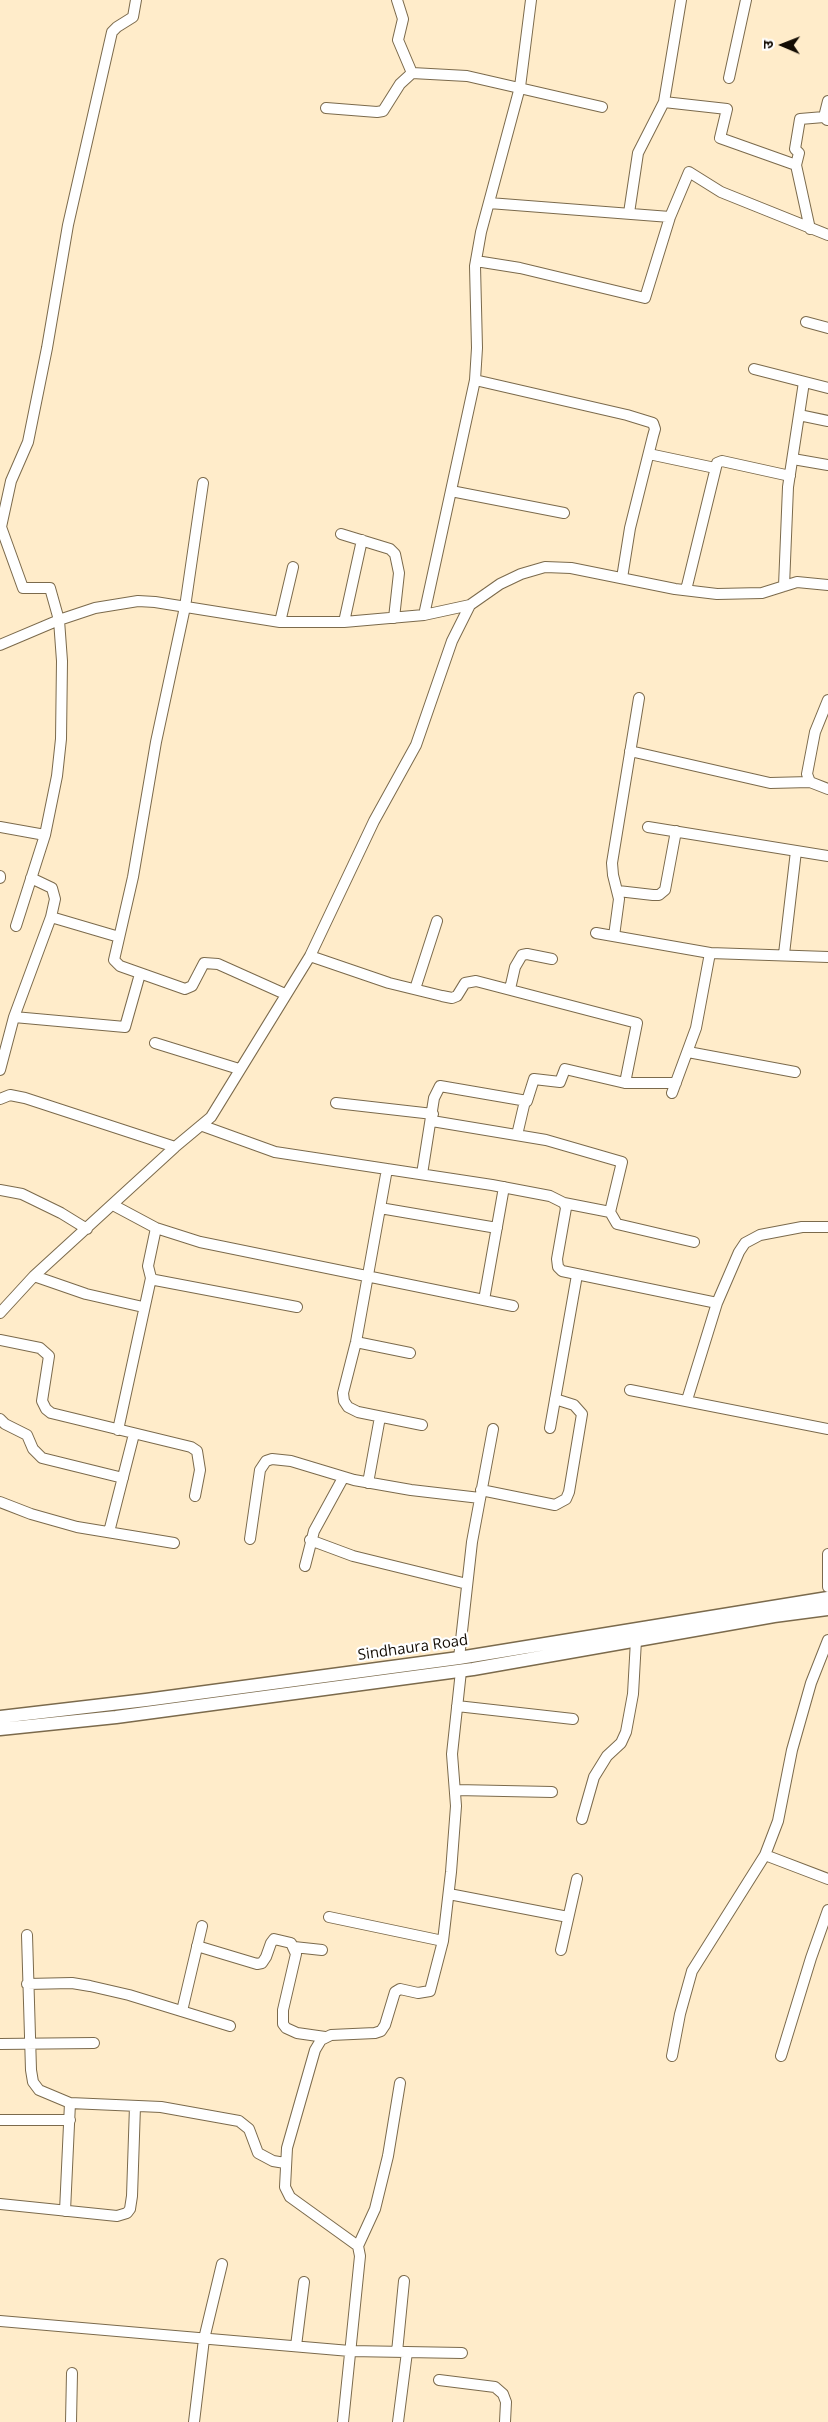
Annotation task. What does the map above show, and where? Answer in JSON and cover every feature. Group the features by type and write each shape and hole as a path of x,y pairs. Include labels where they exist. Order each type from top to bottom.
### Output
{"street":[{"path":"16,926 45,835 57,776 61,739 62,661 59,620 50,588 23,588 1,527 1,520 11,481 28,442 68,226 112,32 133,17 136,0"},
{"path":"397,0 403,19 398,40 412,73"},
{"path":"424,615 474,380 477,348 476,261 489,203 520,87 530,0"},
{"path":"629,213 638,153 664,102 681,0"},
{"path":"729,78 746,0"},
{"path":"326,108 383,111 400,84 412,73 467,76 602,107"},
{"path":"810,229 796,165 799,153 795,149 800,119 826,119 828,100"},
{"path":"664,102 727,109 720,138 796,165"},
{"path":"476,261 520,268 645,298 670,217 689,172 721,192 828,235"},
{"path":"489,203 670,217"},
{"path":"806,322 828,328"},
{"path":"754,369 828,388"},
{"path":"474,380 647,420 653,423 655,429 630,528 622,578"},
{"path":"784,586 784,540 790,476 804,382"},
{"path":"799,415 828,420"},
{"path":"649,454 715,468"},
{"path":"793,459 828,465"},
{"path":"686,590 717,463 722,461 790,476"},
{"path":"203,483 185,607 156,742 133,878 114,955 116,964 174,987 188,989 195,981 204,963 218,964 285,994"},
{"path":"450,491 564,513"},
{"path":"341,534 390,549 395,554 399,573 394,618"},
{"path":"344,622 362,540"},
{"path":"280,622 293,567"},
{"path":"0,645 59,620 95,608 138,601 280,622 344,622 424,615 470,605 500,584 521,574 545,567 571,568 686,590 748,595 797,582 828,585"},
{"path":"0,1313 34,1276 175,1147 203,1126 211,1117 310,956 374,821 416,745 452,642 470,605"},
{"path":"614,936 620,899 613,875 612,863 639,698"},
{"path":"810,782 807,774 810,751 818,720 828,700"},
{"path":"630,751 770,783 810,782 828,789"},
{"path":"0,827 45,835"},
{"path":"648,827 828,856"},
{"path":"618,891 659,895 665,890 676,831"},
{"path":"784,954 796,851"},
{"path":"0,1070 14,1017 51,917 55,892 52,888 32,878"},
{"path":"51,917 119,937"},
{"path":"415,989 437,921"},
{"path":"596,933 710,953 784,954 828,957"},
{"path":"517,1135 525,1101 534,1079 560,1082 565,1069 625,1083 674,1088 688,1052 703,998 710,953"},
{"path":"510,989 515,967 522,955 527,954 552,959"},
{"path":"310,956 415,989 452,998 457,996 465,983 471,981 510,989 637,1023 625,1083"},
{"path":"14,1017 124,1027 140,974"},
{"path":"155,1043 239,1069"},
{"path":"688,1052 795,1072"},
{"path":"422,1174 436,1090 440,1086 525,1101"},
{"path":"0,1099 10,1095 25,1098 175,1147"},
{"path":"336,1102 546,1140 622,1162 610,1212 617,1224 694,1242"},
{"path":"203,1126 275,1152 504,1187 550,1196 564,1203 610,1212"},
{"path":"387,1169 356,1342 346,1379 344,1401 348,1407 358,1412 422,1425"},
{"path":"484,1300 504,1187"},
{"path":"0,1190 22,1194 61,1213 87,1229"},
{"path":"564,1203 566,1217 557,1259 558,1267 562,1270 577,1276 717,1303"},
{"path":"113,1205 156,1228 200,1242 513,1306"},
{"path":"380,1208 497,1228"},
{"path":"687,1400 717,1303 739,1252 749,1239 802,1227 828,1227"},
{"path":"118,1430 143,1307 151,1278 148,1266 156,1228"},
{"path":"34,1276 86,1294 143,1307"},
{"path":"550,1428 577,1276"},
{"path":"151,1278 165,1283 297,1307"},
{"path":"0,1340 40,1348 49,1356 42,1391 42,1401 46,1408 70,1419 191,1447 197,1451 200,1470 196,1496"},
{"path":"356,1342 410,1353"},
{"path":"630,1390 828,1429"},
{"path":"250,1539 260,1470 266,1461 279,1459 343,1478 411,1490 480,1494 555,1505 561,1504 569,1492 582,1414 574,1405 555,1399"},
{"path":"368,1483 380,1416"},
{"path":"0,1419 5,1424 27,1435 33,1449 42,1458 123,1478"},
{"path":"197,1946 257,1964 262,1963 266,1957 270,1942 274,1939 285,1940 294,1948 296,1954 283,2010 283,2024 286,2028 297,2033 325,2037 381,2031 385,2025 395,1992 400,1990 418,1993 430,1991 443,1941 449,1894 456,1790 452,1754 467,1584 480,1494 493,1429"},
{"path":"109,1532 134,1434"},
{"path":"305,1566 310,1540 343,1478"},
{"path":"0,1502 54,1521 174,1543"},
{"path":"310,1540 353,1556 467,1584"},
{"path":"828,1554 828,1587"},
{"name":"Sindhaura Road","path":"0,1717 460,1664 828,1598"},
{"path":"0,1730 116,1717 460,1664 636,1640 774,1616 828,1609"},
{"path":"582,1819 594,1777 607,1756 621,1743 626,1732 633,1694 636,1640"},
{"path":"672,2056 680,2014 692,1971 765,1855 778,1821 794,1741 811,1683 828,1640"},
{"path":"457,1706 573,1719"},
{"path":"456,1790 552,1792"},
{"path":"765,1855 828,1879"},
{"path":"561,1950 577,1878"},
{"path":"449,1894 568,1917"},
{"path":"781,2056 828,1910"},
{"path":"329,1917 443,1941"},
{"path":"182,2011 202,1926"},
{"path":"27,1935 33,2082 39,2090 70,2103 161,2107 239,2121 249,2129 258,2153 273,2161 285,2163"},
{"path":"294,1948 322,1950"},
{"path":"28,1984 72,1983 90,1986 230,2026"},
{"path":"325,2037 315,2050 287,2148 285,2187 290,2196 358,2246"},
{"path":"0,2044 30,2042 94,2043"},
{"path":"343,2422 359,2269 358,2246 375,2209 388,2156 400,2083"},
{"path":"65,2211 70,2103"},
{"path":"0,2204 117,2216 126,2213 130,2209 132,2196 135,2106"},
{"path":"0,2120 70,2120"},
{"path":"194,2422 204,2339 222,2264"},
{"path":"398,2422 404,2281"},
{"path":"296,2346 304,2282"},
{"path":"0,2322 350,2351 462,2353"},
{"path":"71,2422 72,2373"},
{"path":"439,2380 495,2387 503,2394 506,2402 506,2422"}]}
